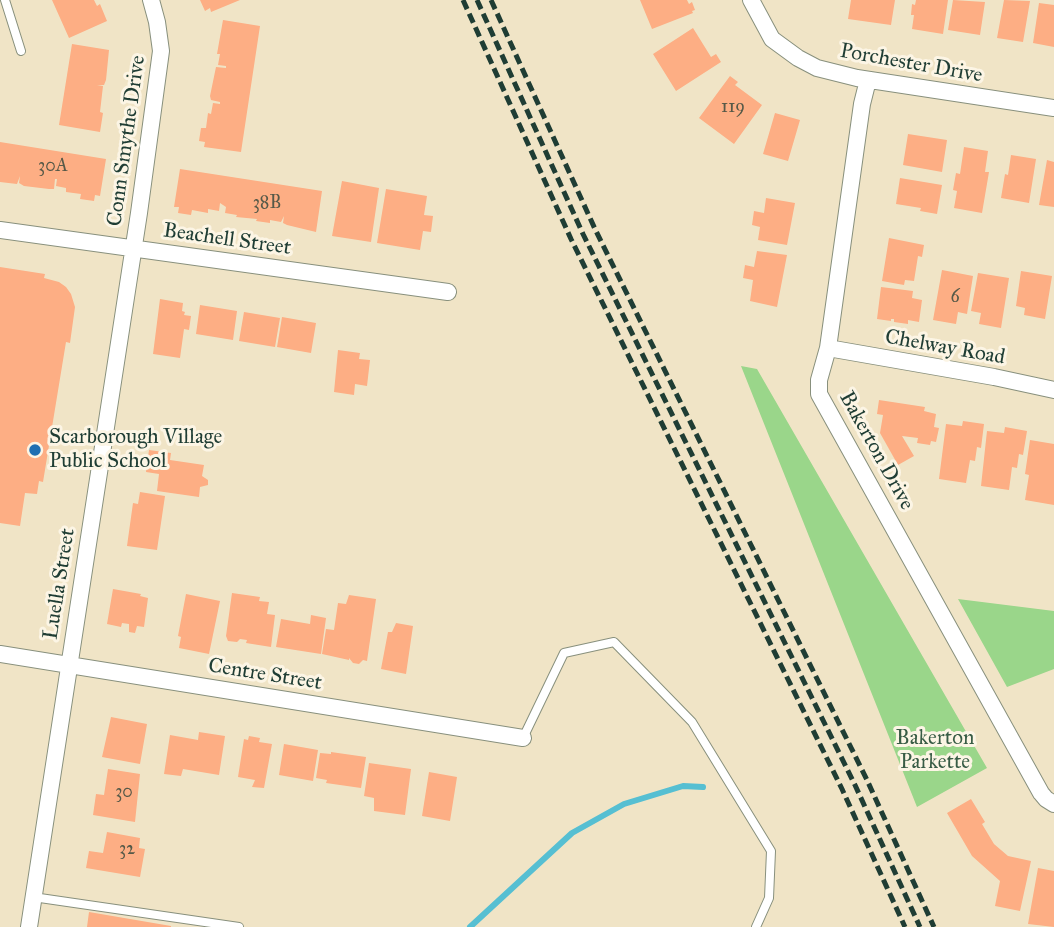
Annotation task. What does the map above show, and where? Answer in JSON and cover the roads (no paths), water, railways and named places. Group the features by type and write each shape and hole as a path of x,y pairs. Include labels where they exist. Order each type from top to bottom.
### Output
{"street":[{"name":"Conn Smythe Drive","path":"132,248 161,51 151,0"},
{"name":"Porchester Drive","path":"751,0 772,39 817,68 868,79 1054,108"},
{"name":"Bakerton Drive","path":"868,79 862,104 828,348 819,380 819,394 1041,793 1054,804"},
{"name":"Beachell Street","path":"0,230 448,292"},
{"name":"Luella Street","path":"29,927 132,248"},
{"name":"Chelway Road","path":"828,348 1054,390"},
{"name":"Centre Street","path":"0,654 523,738"}],"lane":[{"path":"5,0 21,51"},
{"path":"523,738 564,653 614,642 692,722 772,851 769,898 756,927"},
{"path":"33,897 239,927"}],"waterway":[{"path":"470,927 572,833 624,804 683,786 703,787"}],"railway":[{"path":"463,0 571,239 842,789 905,927"},
{"path":"477,0 583,234 855,785 920,927"},
{"path":"491,0 595,229 867,780 934,927"}],"place":[{"name":"Scarborough Village Public School","path":"35,450"}],"park label":[{"name":"Bakerton Parkette","path":"935,751"}]}
